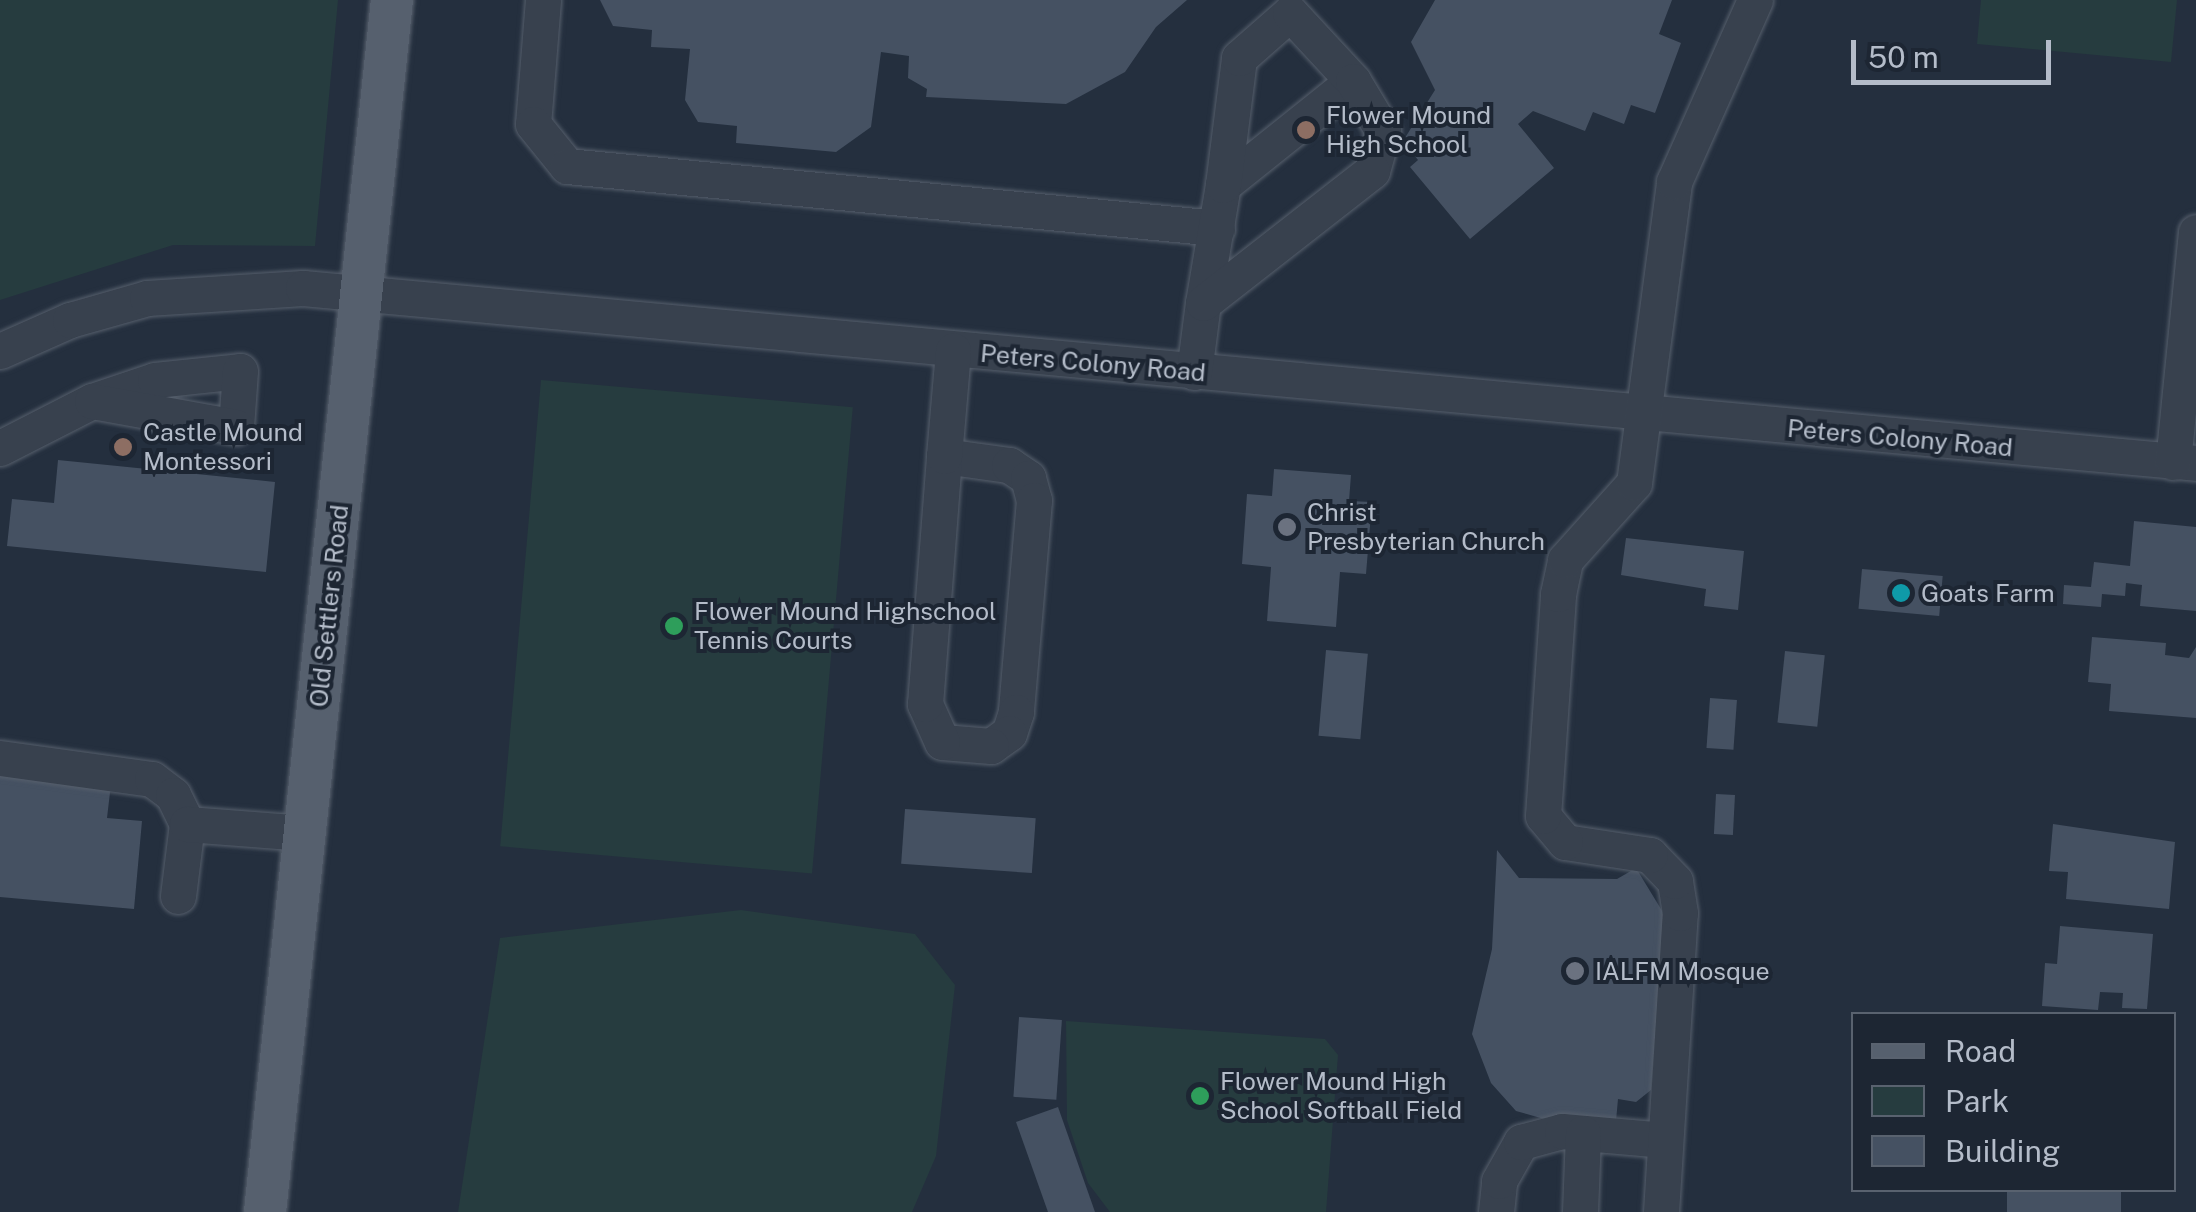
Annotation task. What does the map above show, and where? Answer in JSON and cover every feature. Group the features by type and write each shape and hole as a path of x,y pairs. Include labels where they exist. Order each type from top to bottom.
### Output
{"main road":[{"name":"Old Settlers Road","path":"265,1212 392,0"}],"street":[{"path":"542,0 533,124 567,166 1217,228"},
{"path":"1661,1212 1678,989 1675,881 1650,855 1565,842 1543,816 1565,560 1634,483 1674,182 1755,0"},
{"path":"1194,372 1202,303 1224,184 1239,58 1290,13 1354,81 1383,131 1372,171 1202,303"},
{"path":"1224,184 1354,81"},
{"path":"2184,463 2196,232"},
{"name":"Peters Colony Road","path":"0,352 70,320 181,293 363,293 2184,463"},
{"path":"944,456 1009,465 1028,478 1034,500 1016,712 1008,733 991,746 942,742 925,704 944,456 953,350"},
{"path":"0,448 92,402"},
{"path":"0,758 152,779 173,795 187,824 178,896"},
{"path":"187,824 305,832"},
{"path":"1496,1212 1499,1181 1521,1142 1583,1133 1665,1140"},
{"path":"1580,1212 1583,1133"}],"green space":[{"path":"0,0 338,0 315,246 173,245 0,300"},
{"path":"1981,0 2177,0 2171,62 1977,44"},
{"name":"Flower Mound Highschool Tennis Courts","path":"541,380 853,407 812,873 500,846"},
{"path":"741,910 915,934 955,985 936,1156 912,1212 458,1212 500,938"},
{"name":"Flower Mound High School Softball Field","path":"1066,1021 1325,1039 1338,1055 1326,1212 1110,1212 1088,1183 1067,1120"}],"building":[{"path":"600,0 1187,0 1156,27 1125,72 1066,104 926,97 927,89 908,78 909,56 881,52 871,127 836,152 736,143 737,126 698,122 685,100 690,49 651,47 652,30 613,26"},
{"name":"Flower Mound High School","path":"1435,0 1672,0 1659,34 1681,43 1655,113 1631,105 1624,124 1593,112 1585,131 1533,111 1518,124 1554,168 1470,239 1410,167 1418,160 1403,141 1435,90 1411,42"},
{"path":"58,460 275,482 266,572 7,546 12,499 54,503"},
{"path":"1274,469 1351,475 1349,501 1372,502 1366,574 1340,572 1336,627 1267,621 1271,567 1242,564 1247,494 1272,496"},
{"path":"2134,521 2196,527 2196,611 2140,606 2142,585 2126,583 2125,596 2102,594 2101,607 2063,604 2064,585 2091,587 2094,562 2130,566"},
{"path":"1626,538 1744,551 1738,610 1704,606 1706,589 1621,575"},
{"name":"Goats Farm","path":"1862,569 1943,576 1939,616 1859,609"},
{"path":"2092,637 2166,643 2165,655 2189,658 2196,647 2196,718 2109,711 2111,684 2088,682"},
{"path":"1326,650 1368,654 1360,739 1319,736"},
{"path":"1785,651 1825,655 1817,727 1777,723"},
{"path":"1710,698 1737,700 1733,750 1707,748"},
{"path":"0,774 111,784 107,818 142,821 134,909 0,897"},
{"path":"1716,794 1735,795 1733,835 1714,834"},
{"path":"905,809 1036,818 1032,873 901,864"},
{"path":"2053,824 2175,842 2169,909 2066,899 2068,872 2049,871"},
{"name":"IALFM Mosque","path":"1497,850 1519,878 1617,879 1636,868 1664,914 1651,1090 1636,1102 1618,1099 1616,1121 1562,1124 1516,1111 1491,1083 1472,1034 1492,949"},
{"path":"2060,926 2153,934 2147,1009 2122,1008 2123,993 2100,992 2098,1010 2042,1006 2045,963 2057,964"},
{"path":"1019,1017 1062,1020 1056,1100 1013,1097"},
{"path":"1058,1107 1095,1212 1048,1212 1016,1122"},
{"path":"2007,1192 2121,1192 2121,1212 2007,1212"}],"place":[{"name":"Flower Mound High School","path":"1306,130"},
{"name":"Castle Mound Montessori","path":"123,447"},
{"name":"Christ Presbyterian Church","path":"1287,527"},
{"name":"Goats Farm","path":"1901,593"},
{"name":"Flower Mound Highschool Tennis Courts","path":"674,626"},
{"name":"IALFM Mosque","path":"1575,971"},
{"name":"Flower Mound High School Softball Field","path":"1200,1096"}]}
